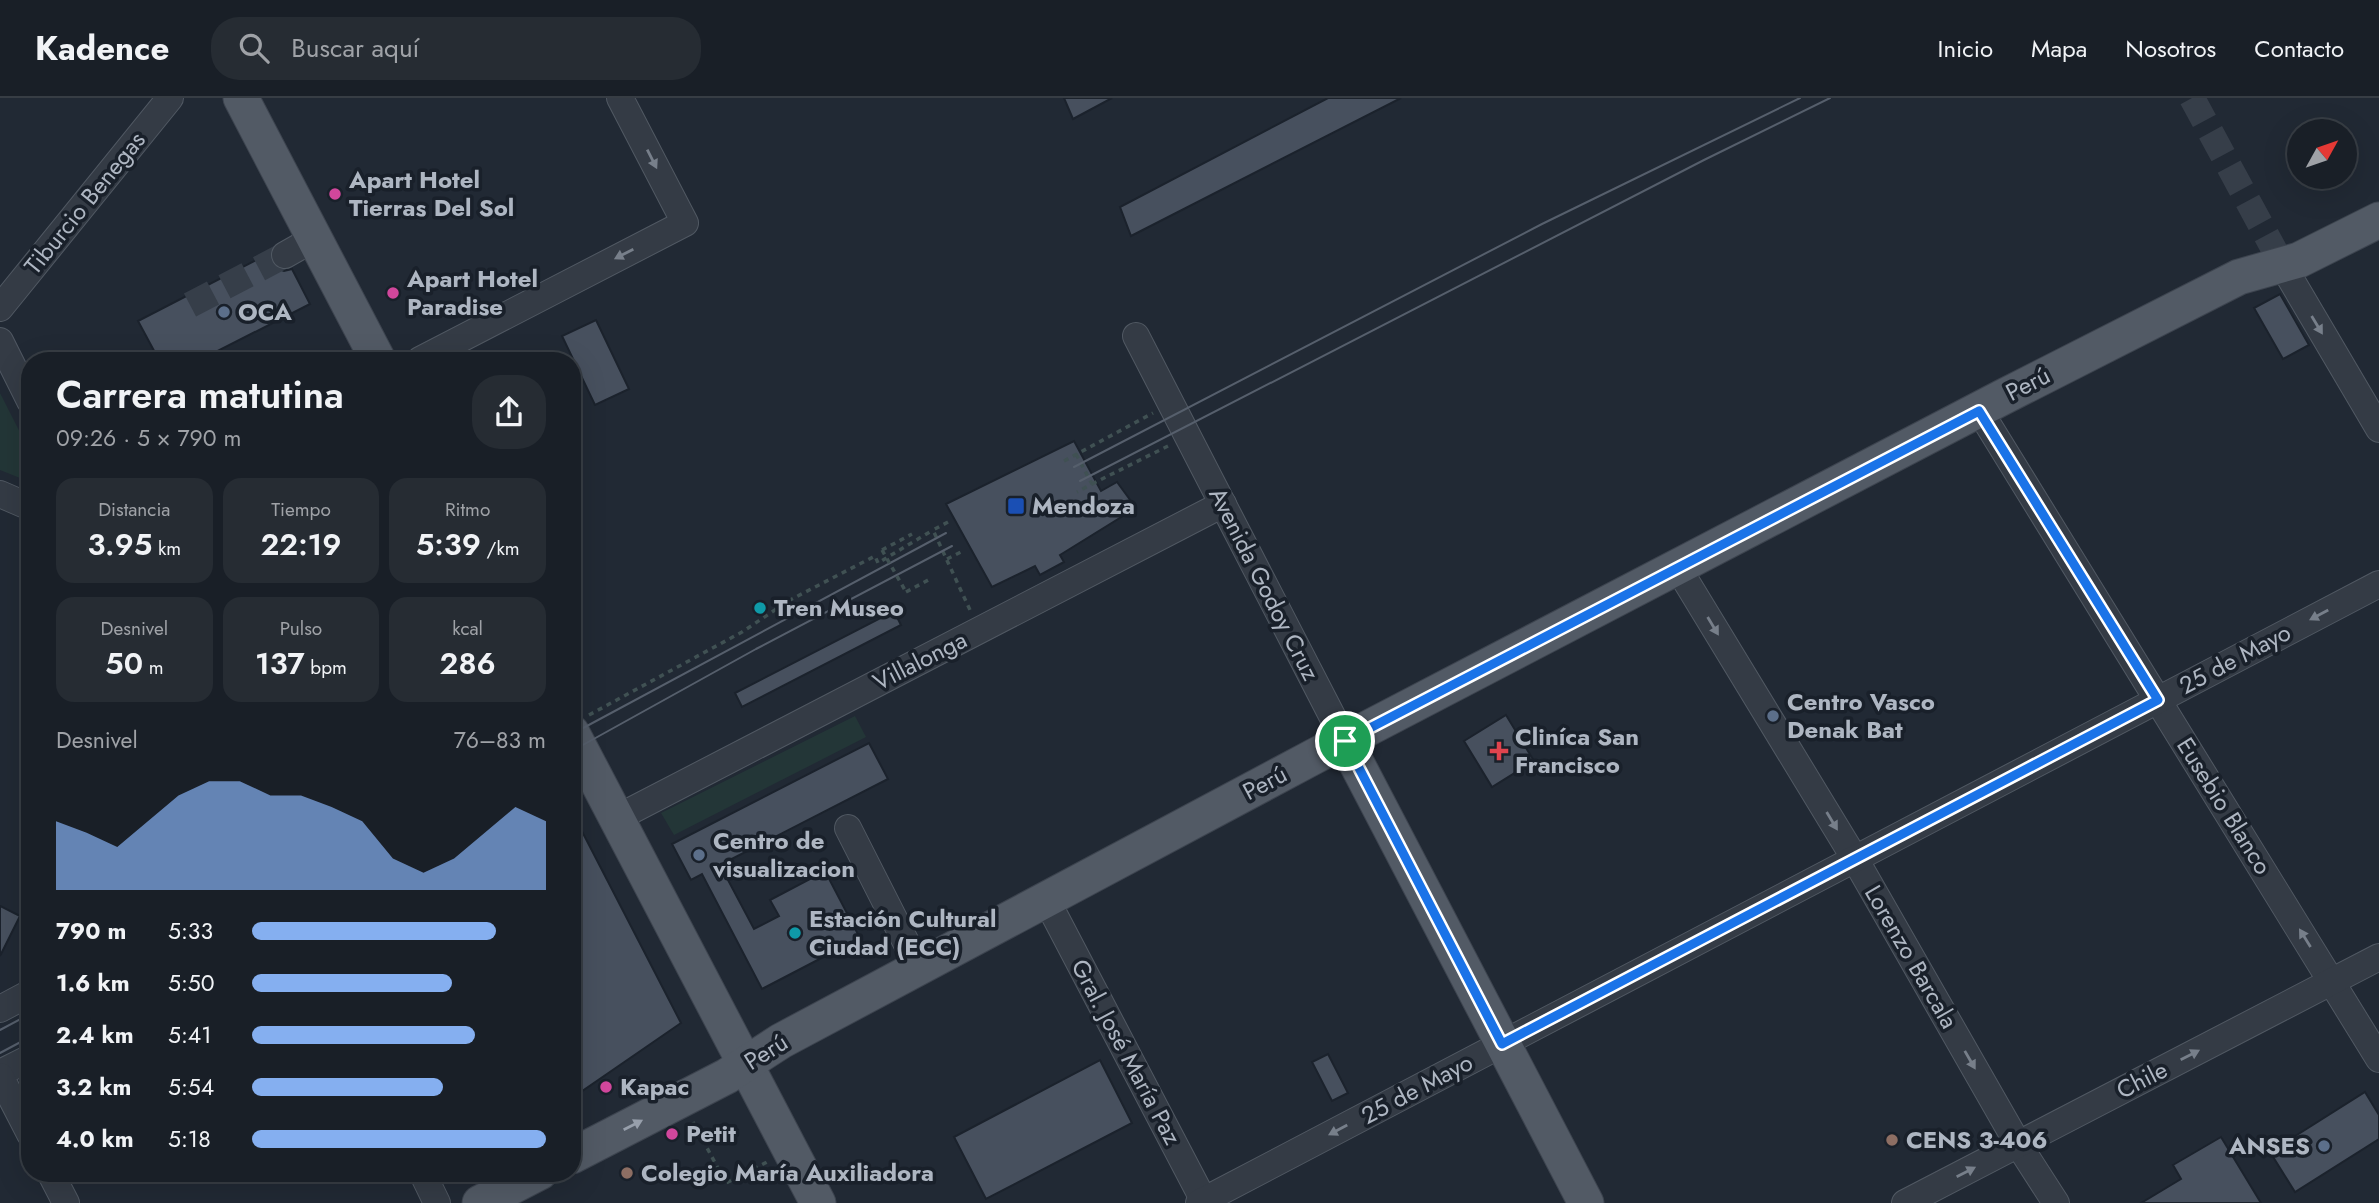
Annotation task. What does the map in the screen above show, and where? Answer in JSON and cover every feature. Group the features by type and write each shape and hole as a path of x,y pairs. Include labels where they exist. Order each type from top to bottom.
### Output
{"main road":[{"path":"242,98 300,247 372,352"},
{"name":"Perú","path":"581,1144 681,1100 746,1065 781,1041 1345,741 2239,277 2283,266 2379,220"},
{"path":"1345,741 1586,1203"},
{"path":"581,751 818,1203"},
{"path":"480,1203 521,1182"}],"street":[{"name":"Tiburcio Benegas","path":"0,308 170,98"},
{"path":"435,352 685,223 620,98"},
{"path":"2283,266 2379,429"},
{"name":"Avenida Godoy Cruz","path":"1136,336 1345,741"},
{"path":"0,341 21,383"},
{"name":"Eusebio Blanco","path":"1979,411 2379,1059"},
{"path":"0,494 21,503"},
{"name":"Villalonga","path":"617,818 1223,504"},
{"name":"Lorenzo Barcala","path":"1678,568 1855,859 2018,1144 2056,1203"},
{"name":"25 de Mayo","path":"1203,1202 2379,584"},
{"path":"848,828 919,968"},
{"name":"Gral. José María Paz","path":"1047,901 1203,1202"},
{"name":"Chile","path":"1905,1203 2379,957"},
{"path":"0,1009 21,998"},
{"path":"21,1063 0,1075 21,1116"},
{"path":"55,1182 66,1203"},
{"path":"427,1182 438,1203"}],"path":[{"path":"1064,461 1171,404"},
{"path":"1077,492 1185,432"},
{"path":"1076,454 1092,484"},
{"path":"581,746 790,600 874,556 878,563 948,522"},
{"path":"933,530 980,631"},
{"path":"912,534 882,550 906,592 932,578"},
{"path":"947,559 961,552"},
{"path":"681,1100 726,1183 790,1149"}],"shaded area":[{"path":"0,393 21,434 21,478 0,470"},
{"path":"855,716 866,737 674,835 661,813"}],"building":[{"path":"1064,98 1112,98 1073,119"},
{"path":"1328,98 1401,98 1131,236 1120,207"},
{"name":"OCA","path":"270,253 271,262 276,268 284,271 292,269 310,304 216,352 155,352 138,321"},
{"path":"2280,294 2309,345 2283,359 2254,308"},
{"path":"596,320 629,389 595,405 581,376 581,352 570,352 562,336"},
{"path":"1074,441 1101,491 1117,482 1136,508 1060,555 1064,562 1040,575 1035,566 992,587 946,504"},
{"path":"894,611 901,625 742,707 735,693"},
{"name":"Cliníca San Francisco","path":"1506,715 1534,761 1492,787 1464,741"},
{"path":"869,743 888,779 720,865 754,929 779,916 770,900 825,871 860,938 762,989 702,874 691,880 672,844"},
{"path":"581,829 681,1023 581,1092"},
{"path":"0,906 20,916 0,956"},
{"path":"1328,1054 1348,1093 1332,1101 1312,1062"},
{"path":"1100,1060 1132,1123 986,1199 954,1137"},
{"name":"ANSES","path":"2365,1092 2379,1115 2379,1139 2295,1192 2270,1152"},
{"path":"2221,1137 2261,1203 2141,1203 2181,1179 2173,1165"}],"tunnel":[{"path":"2192,98 2283,266"},
{"path":"190,305 285,255"}],"tram line":[{"path":"1074,467 1542,224 1800,98"},
{"path":"1080,481 1830,98"},
{"path":"581,729 946,533"},
{"path":"581,746 756,649 952,546"},
{"path":"0,1030 21,1019"},
{"path":"0,1053 21,1042"}],"place":[{"name":"Apart Hotel Tierras Del Sol","path":"335,194"},
{"name":"Apart Hotel Paradise","path":"393,293"},
{"name":"OCA","path":"224,312"},
{"name":"Mendoza","path":"1016,506"},
{"name":"Tren Museo","path":"760,608"},
{"name":"Centro Vasco Denak Bat","path":"1773,716"},
{"name":"Cliníca San Francisco","path":"1499,751"},
{"name":"Centro de visualizacion","path":"699,855"},
{"name":"Estación Cultural Ciudad (ECC)","path":"795,933"},
{"name":"Kapac","path":"606,1087"},
{"name":"Petit","path":"672,1134"},
{"name":"CENS 3-406","path":"1892,1140"},
{"name":"ANSES","path":"2324,1146"},
{"name":"Colegio María Auxiliadora","path":"627,1173"}],"route":[{"path":"1979,411 2158,700 1502,1044 1345,741 1979,411"}]}
